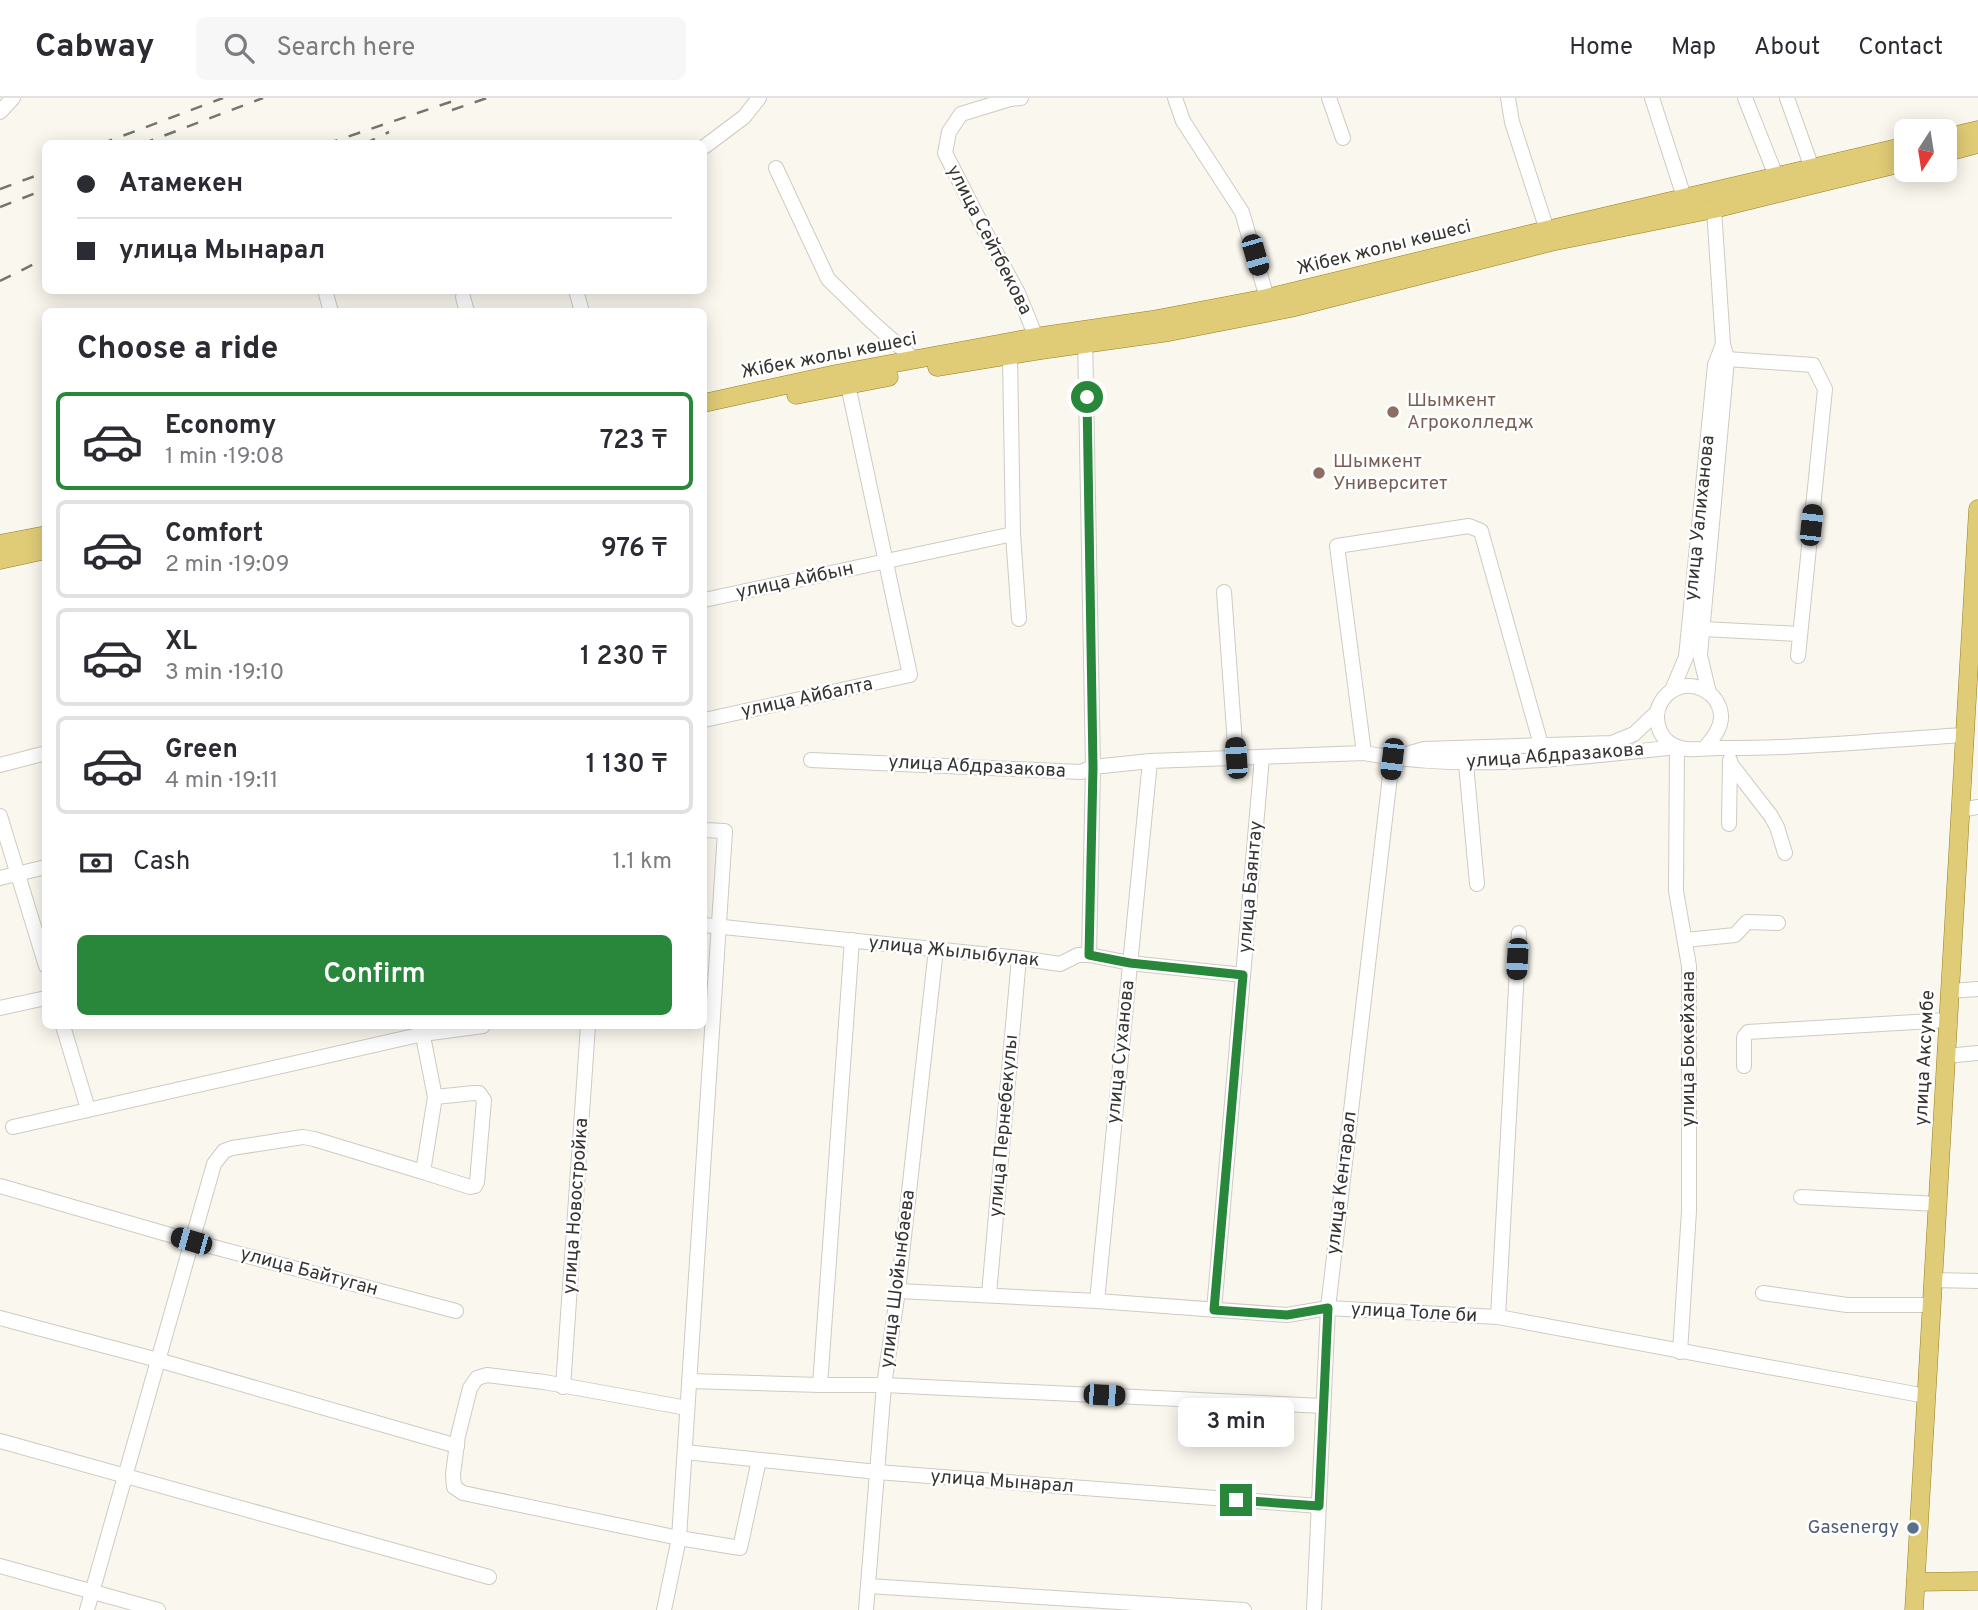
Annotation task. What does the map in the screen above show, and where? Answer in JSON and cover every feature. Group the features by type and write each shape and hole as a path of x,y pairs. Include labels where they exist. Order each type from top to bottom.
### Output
{"main road":[{"path":"1957,135 1978,130"},
{"path":"1957,150 1978,145"},
{"name":"Жібек жолы көшесі","path":"707,413 926,369 1010,356 1152,320 1267,298 1894,149"},
{"name":"Жібек жолы көшесі","path":"707,401 1036,337 1169,332 1291,309 1550,242 1714,209 1894,165"},
{"name":"улица Аксумбе","path":"1914,1610 1948,1020 1969,809 1969,727 1978,509"},
{"path":"0,544 42,537"},
{"path":"0,560 42,551"},
{"path":"1916,1582 1978,1581"}],"street":[{"path":"0,112 13,98"},
{"path":"707,145 744,117 759,98"},
{"path":"1175,98 1183,121 1242,212 1267,298"},
{"path":"1329,98 1343,138"},
{"path":"1508,98 1512,122 1547,230"},
{"path":"1652,98 1684,197"},
{"path":"1745,98 1776,176"},
{"path":"1787,98 1812,168"},
{"name":"улица Сейтбекова","path":"1016,99 961,114 949,132 945,153 1018,293 1036,337"},
{"path":"776,168 828,279 915,359"},
{"name":"улица Уалиханова","path":"1709,693 1700,655 1727,359 1723,344 1714,209"},
{"path":"1085,337 1093,767 1089,955"},
{"name":"улица Уалиханова","path":"1672,690 1686,657 1715,365 1723,344"},
{"path":"1010,356 1013,534 1019,619"},
{"path":"1727,359 1813,365 1825,389 1798,656"},
{"path":"848,385 886,562"},
{"path":"1364,753 1337,546 1469,526 1481,531 1541,745"},
{"name":"улица Айбын","path":"707,599 1013,534"},
{"name":"улица Айбалта","path":"707,719 910,675 886,562"},
{"path":"1224,592 1236,758"},
{"path":"1703,629 1800,634"},
{"path":"1704,748 1718,729 1721,716 1717,704 1709,693 1698,687 1684,686 1672,690 1662,699 1657,712 1657,725 1663,737 1677,747 1704,748 1730,756 1771,816 1786,853"},
{"name":"улица Абдразакова","path":"1392,759 1424,749 1612,743 1634,734 1657,712"},
{"path":"1730,756 1746,748 1969,727"},
{"path":"1718,729 1746,748"},
{"path":"1464,747 1477,884"},
{"name":"улица Абдразакова","path":"811,760 1081,772 1093,767 1150,761 1364,753 1392,759 1465,762 1580,757 1677,747"},
{"name":"улица Бокейхана","path":"1677,747 1676,891 1689,966 1689,1211 1680,1352"},
{"path":"0,765 42,754"},
{"path":"1729,824 1730,756"},
{"name":"улица Баянтау","path":"1214,1310 1262,757"},
{"name":"улица Кентарал","path":"1314,1610 1328,1308 1392,759"},
{"name":"улица Суханова","path":"1097,1301 1150,761"},
{"path":"0,816 42,952"},
{"path":"707,830 725,831 711,926 707,1009"},
{"path":"0,877 42,868"},
{"path":"1685,940 1735,935 1747,922 1778,923"},
{"name":"улица Жылыбулак","path":"711,926 1060,964 1078,955 1089,955 1130,963 1243,975"},
{"path":"1498,1317 1519,933"},
{"path":"820,1385 852,940"},
{"name":"улица Шойынбаева","path":"866,1610 884,1385 898,1291 936,949"},
{"name":"улица Пернебекулы","path":"989,1294 1019,958"},
{"path":"1950,991 1978,989"},
{"path":"0,1008 42,999"},
{"path":"1744,1066 1744,1037 1748,1032 1948,1020"},
{"path":"64,1029 88,1109"},
{"name":"улица Новостройка","path":"564,1387 588,1029"},
{"path":"664,1610 679,1538 706,1029"},
{"path":"13,1127 422,1030 435,1097 423,1172"},
{"path":"1946,1056 1978,1053"},
{"path":"87,1610 214,1164 224,1152 232,1148 303,1137 470,1187 475,1186 483,1096 474,1093 435,1097"},
{"name":"улица Байтуган","path":"0,1186 191,1241 456,1311"},
{"path":"1801,1197 1938,1204"},
{"path":"1933,1280 1978,1281"},
{"name":"улица Толе би","path":"898,1291 989,1294 1287,1315 1328,1308 1498,1317 1926,1396"},
{"path":"1763,1293 1847,1305 1931,1305"},
{"path":"0,1318 158,1360 457,1446"},
{"path":"687,1408 544,1382 487,1375 477,1378 470,1388 457,1446 454,1487 463,1493 740,1548 759,1460"},
{"path":"689,1381 884,1385 1323,1406"},
{"path":"0,1441 489,1577"},
{"name":"улица Мынарал","path":"685,1452 877,1472 1319,1506"},
{"path":"0,1566 158,1610"},
{"path":"868,1586 1244,1610"}],"railway":[{"path":"112,140 223,98"},
{"path":"153,140 263,98"},
{"path":"338,140 462,98"},
{"path":"452,110 487,98"},
{"path":"372,140 389,132"},
{"path":"0,189 42,173"},
{"path":"0,207 42,191"},
{"path":"0,281 42,260"}],"place":[{"name":"Шымкент Агроколледж","path":"1393,412"},
{"name":"Шымкент Университет","path":"1319,473"},
{"name":"Gasenergy","path":"1913,1528"}],"route":[{"path":"1087,397 1093,767 1089,955 1130,963 1243,975 1214,1310 1287,1315 1328,1308 1319,1506 1236,1500"}]}
